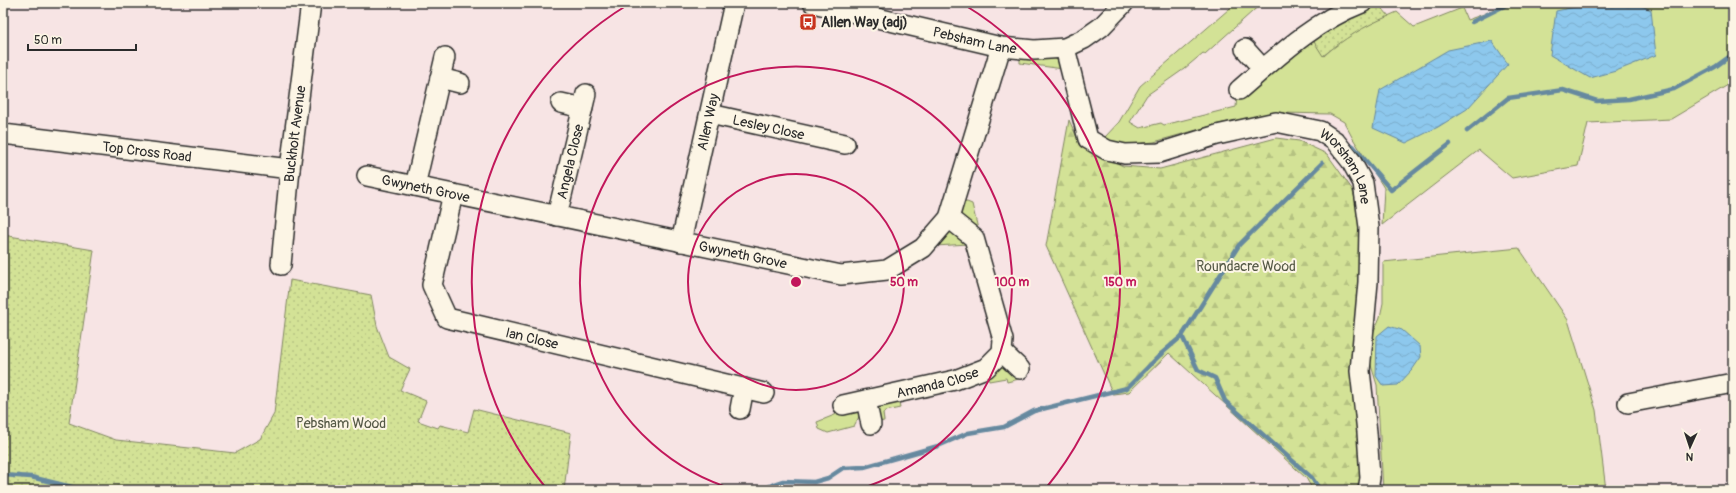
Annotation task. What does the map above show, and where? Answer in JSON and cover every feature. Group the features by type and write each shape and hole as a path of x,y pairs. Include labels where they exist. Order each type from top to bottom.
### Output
{"street":[{"name":"Buckholt Avenue","path":"281,265 290,169 311,3"},
{"name":"Allen Way","path":"682,242 734,3"},
{"name":"Pebsham Lane","path":"813,3 1001,47 1034,50 1066,48 1084,39 1101,27 1124,3"},
{"path":"1239,90 1314,28 1335,14 1362,3"},
{"name":"Gwyneth Grove","path":"367,176 841,275 887,270 924,248 949,218 1001,47"},
{"name":"Worsham Lane","path":"1066,48 1088,139 1107,150 1126,154 1159,153 1217,135 1276,122 1320,131 1335,141 1351,160 1363,182 1369,227 1368,282 1360,371 1370,470 1368,490"},
{"path":"1245,48 1263,69"},
{"path":"415,186 445,57"},
{"path":"440,78 460,83"},
{"name":"Angela Close","path":"557,216 585,101 561,103"},
{"name":"Lesley Close","path":"710,114 833,146"},
{"name":"Top Cross Road","path":"3,134 290,169"},
{"name":"Ian Close","path":"453,194 432,285 447,318 764,393"},
{"path":"949,218 974,238 1003,340 1002,352 1020,369"},
{"name":"Amanda Close","path":"843,405 955,380 986,368 1002,352"},
{"path":"1628,403 1733,383"},
{"path":"740,409 744,388"},
{"path":"866,400 871,424"}],"green space":[{"path":"1236,3 1262,3 1205,54 1203,53 1184,69 1147,95 1130,122 1140,128 1161,123 1164,125 1236,107 1237,96 1311,37 1324,56 1338,43 1365,26 1397,12 1414,27 1462,8 1467,20 1484,14 1506,3 1733,3 1733,82 1671,119 1588,123 1578,166 1512,178 1479,150 1382,225 1384,188 1344,122 1330,114 1282,113 1254,117 1218,124 1154,142 1118,146 1111,143 1105,137 1119,122 1140,86"},
{"path":"1377,4 1389,16 1354,33 1323,56 1311,37 1322,35 1328,25"},
{"path":"1020,57 1053,58 1059,61 1063,69 1020,63"},
{"name":"Roundacre Wood","path":"1069,120 1079,142 1087,148 1123,166 1160,169 1276,138 1299,141 1327,154 1352,189 1357,205 1360,233 1361,490 1313,490 1306,478 1169,353 1129,392 1113,394 1046,246"},
{"path":"967,202 972,204 978,229 959,214 962,203"},
{"path":"951,231 969,244 935,246 947,233"},
{"name":"Pebsham Wood","path":"3,235 94,250 69,423 116,440 235,453 260,439 274,414 290,280 371,295 377,326 389,357 410,369 400,390 426,401 418,421 438,428 440,425 468,432 474,409 571,433 564,490 3,490"},
{"path":"1519,248 1568,320 1596,410 1606,490 1383,490 1377,385 1370,362 1371,338 1380,317 1383,303 1383,262"},
{"path":"1005,366 1010,368 1019,379 1007,382 1006,378 989,381 987,376 1000,367"},
{"path":"898,399 900,408 883,413 884,421 879,422 877,413 879,407"},
{"path":"853,409 861,413 854,426 828,433 819,429 817,422"}],"water":[{"path":"1594,3 1636,3 1651,10 1656,55 1616,71 1590,78 1550,55 1556,11"},
{"path":"1492,41 1508,64 1467,109 1438,127 1406,143 1373,128 1380,90 1448,50"},
{"path":"1389,326 1402,330 1420,346 1421,357 1412,370 1398,385 1383,386 1376,376 1377,336"}],"waterway":[{"path":"1472,22 1510,3"},
{"path":"1467,131 1508,98 1563,90 1597,101 1629,99 1674,89 1715,67 1733,54"},
{"path":"1353,146 1391,190 1450,144"},
{"path":"763,490 783,481 814,482 828,478 843,468 864,467 938,446 968,433 1004,427 1034,411 1127,388 1161,354 1182,336 1239,245 1322,163"},
{"path":"1182,336 1198,370 1215,378 1225,401 1312,478 1320,490"},
{"path":"3,475 31,477 84,490"},
{"path":"457,490 469,487 501,490"}],"place":[{"name":"Allen Way (adj)","path":"808,22"}]}
